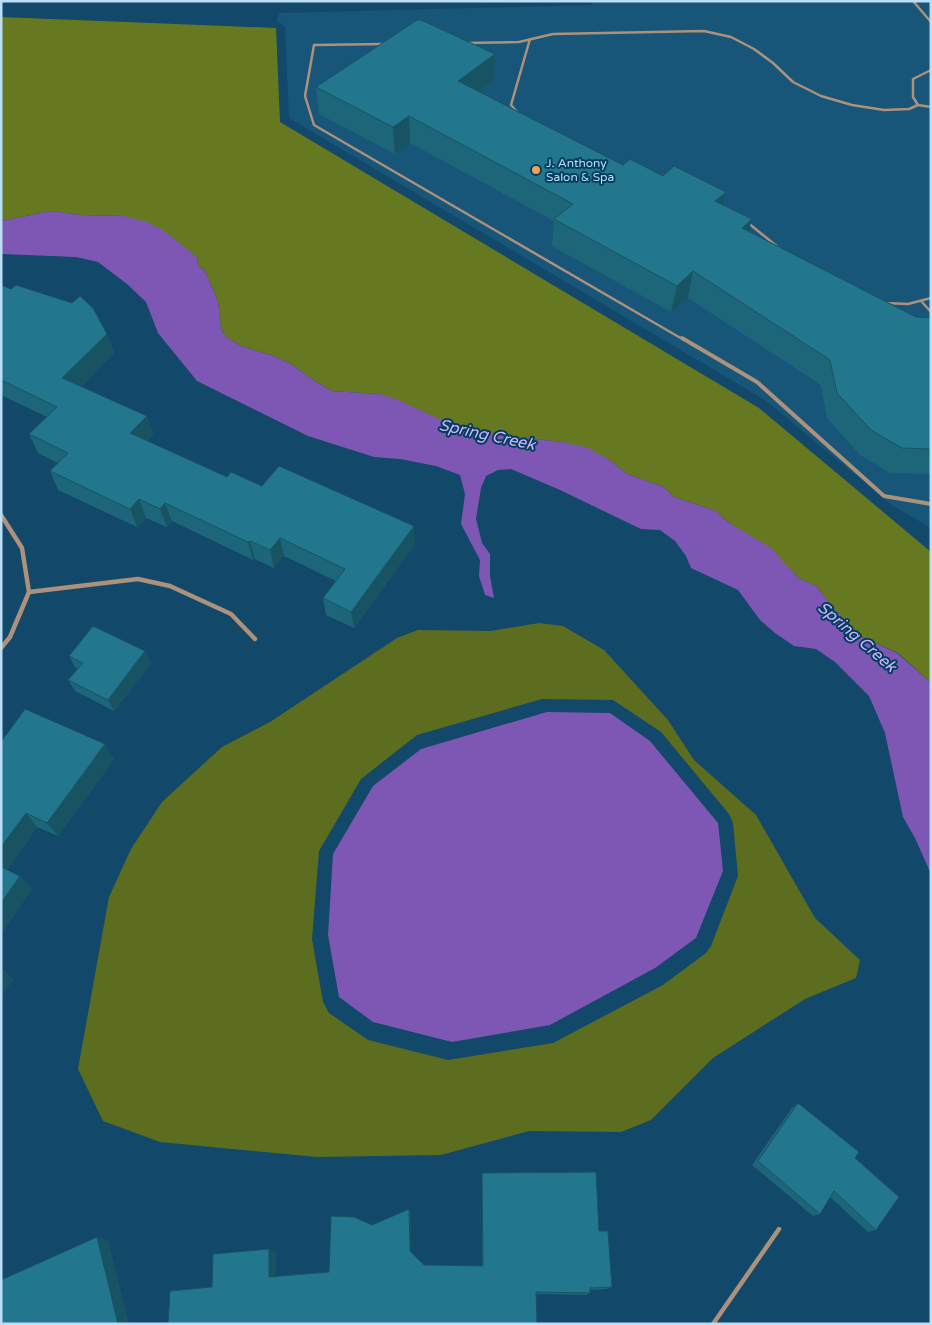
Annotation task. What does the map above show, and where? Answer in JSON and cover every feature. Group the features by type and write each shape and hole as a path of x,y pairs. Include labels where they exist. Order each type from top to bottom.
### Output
{"street":[{"path":"1,515 22,548 29,592 10,637 1,648"},
{"path":"29,592 138,579 170,586 232,614 255,639"}],"lane":[{"path":"913,1 931,22"},
{"path":"460,43 519,42 553,34 704,31 732,37 754,49 773,62 793,82 821,96 852,105 884,110 909,109 918,105 931,107"},
{"path":"522,118 511,105 530,40"},
{"path":"392,44 314,45 305,96 314,126 757,382 884,496 931,504"},
{"path":"918,105 913,97 913,79 931,70"},
{"path":"744,220 782,251"},
{"path":"881,302 897,305 931,300"},
{"path":"922,302 931,312"},
{"path":"713,1324 779,1229"}],"shaded area":[{"path":"592,1 931,1 931,528 893,506 765,400 289,118 285,27 277,22 279,13 592,5"}],"green space":[{"path":"1,17 276,28 280,122 759,408 931,552 931,687 929,681 898,653 855,634 816,586 798,578 780,559 729,523 716,511 674,497 664,487 627,474 608,459 562,442 465,431 380,394 332,391 291,364 271,355 243,347 226,337 221,329 218,301 205,271 198,265 197,257 123,216 80,215 51,211 1,221"},
{"path":"539,623 563,626 604,650 668,720 694,760 756,815 815,918 860,960 856,978 805,999 713,1058 651,1120 621,1132 529,1131 441,1155 317,1157 160,1142 103,1121 78,1069 109,897 131,849 162,802 222,747 270,722 397,638 418,630 491,631","holes":["542,699 613,700 661,732 729,814 733,823 738,876 711,946 706,953 663,985 553,1043 448,1060 368,1040 329,1013 323,1002 312,939 319,851 361,779 417,735"]}],"water":[{"name":"Spring Creek","path":"51,211 80,215 123,216 147,222 164,231 197,257 198,265 205,271 218,301 221,329 226,337 243,347 271,355 291,364 332,391 380,394 398,400 465,431 562,442 588,448 608,459 627,474 664,487 674,497 716,511 729,523 771,548 798,578 816,586 855,634 897,653 929,681 931,687 931,874 915,838 903,817 885,733 869,696 835,662 816,649 794,646 775,633 760,620 738,590 691,568 686,556 675,541 660,530 641,529 511,469 498,470 486,476 481,488 476,519 482,543 490,554 490,576 494,598 485,595 479,576 480,560 461,524 465,494 460,475 436,466 400,459 374,457 308,436 197,381 158,333 146,302 127,284 98,262 76,257 1,254 1,221"},
{"path":"547,712 610,713 650,741 718,823 723,871 696,938 655,968 550,1025 452,1042 373,1022 339,997 328,935 333,854 373,786 421,749"}],"building":[{"path":"417,20 421,20 495,54 458,81 623,165 630,159 663,176 674,166 726,192 715,201 752,219 742,228 916,317 931,318 931,449 902,448 871,430 837,393 830,360 693,271 677,286 554,219 573,204 409,116 393,127 316,87"},
{"path":"1,285 11,289 16,285 72,303 80,296 93,308 107,334 62,378 147,416 130,433 227,477 231,472 262,486 279,466 414,526 351,612 323,598 345,569 280,538 270,550 250,541 248,542 165,503 160,509 139,499 130,509 50,471 68,453 29,434 57,407 1,380"},
{"path":"93,626 145,651 108,700 68,680 83,663 69,656"},
{"path":"25,709 105,744 47,823 26,813 1,847 1,742"},
{"path":"1,867 20,876 1,903"},
{"path":"798,1103 859,1152 855,1158 899,1197 876,1230 834,1191 820,1214 758,1161"},
{"path":"596,1172 599,1231 608,1231 612,1287 590,1288 590,1293 536,1292 537,1324 168,1324 170,1291 212,1287 213,1254 269,1249 269,1277 329,1272 331,1216 354,1217 372,1225 409,1209 410,1251 424,1265 483,1266 482,1173"},
{"path":"97,1237 118,1324 1,1324 1,1280"}],"place":[{"name":"J. Anthony Salon & Spa","path":"536,170"}]}
